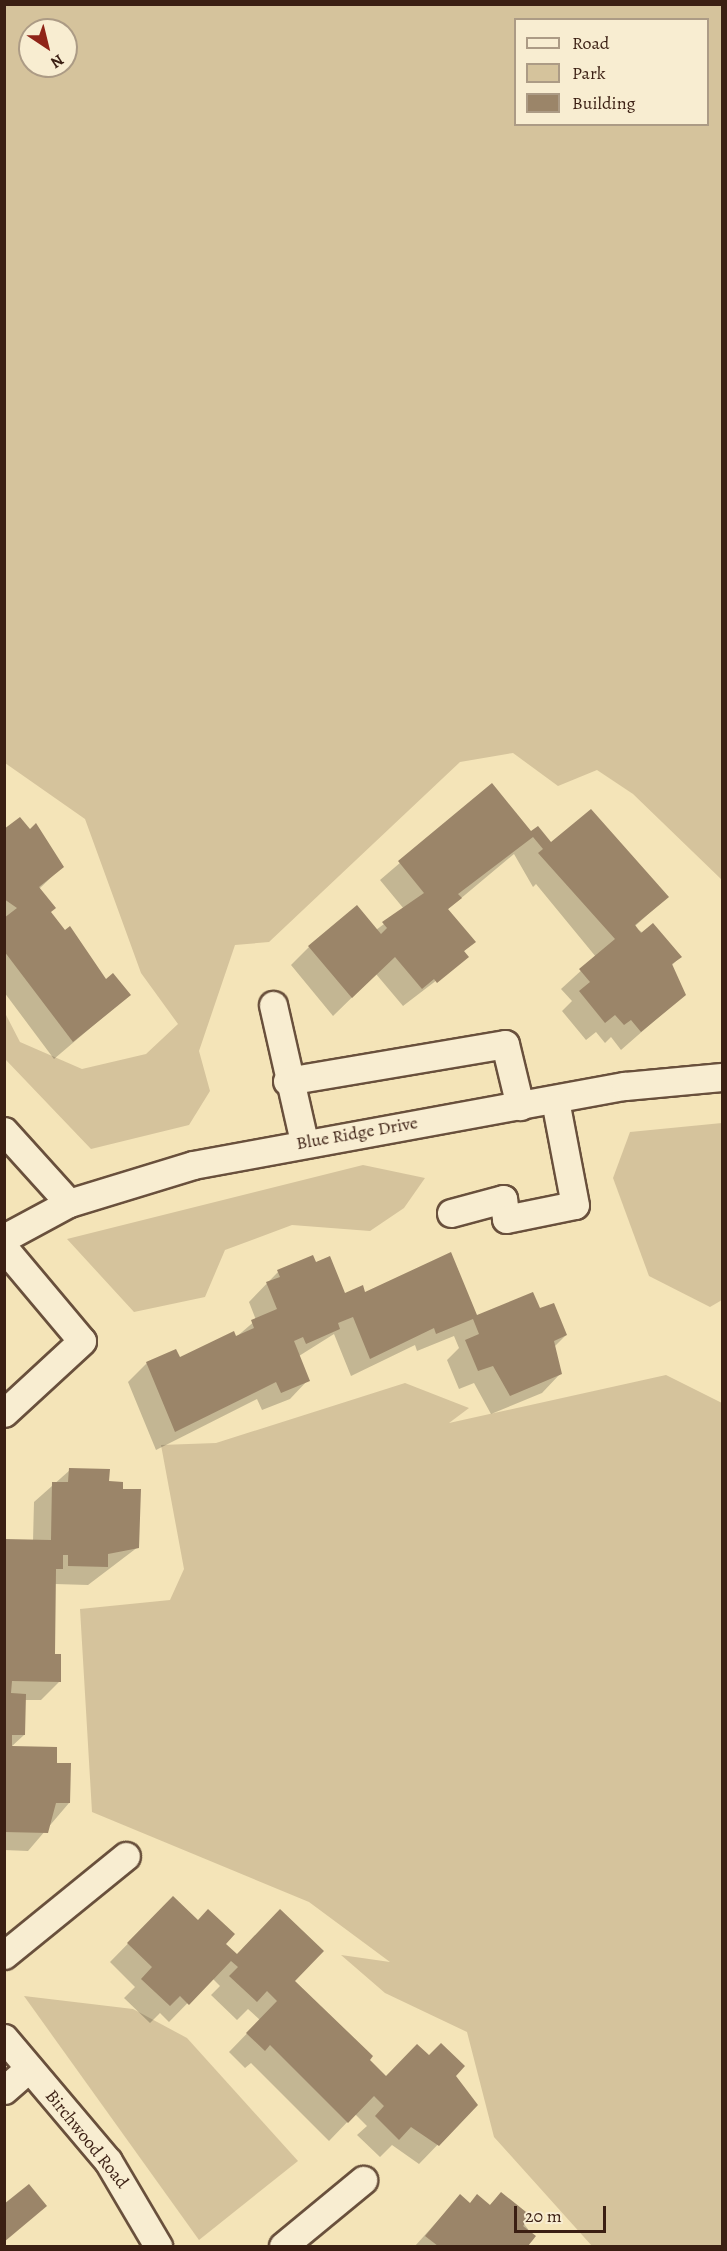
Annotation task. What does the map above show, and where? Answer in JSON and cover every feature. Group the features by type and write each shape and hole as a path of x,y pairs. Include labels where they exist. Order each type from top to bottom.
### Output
{"street":[{"path":"273,1005 287,1081 304,1142"},
{"path":"287,1081 505,1044 520,1106"},
{"name":"Blue Ridge Drive","path":"4,1238 69,1203 136,1180 304,1142 555,1100 723,1077"},
{"path":"451,1213 503,1199 506,1219 575,1205 555,1100"},
{"path":"4,1131 69,1203"},
{"path":"4,1248 82,1341 4,1413"},
{"path":"4,1955 126,1856"},
{"name":"Birchwood Road","path":"4,2038 108,2161 158,2247"},
{"path":"4,2090 29,2068"},
{"path":"283,2247 363,2180"}],"green space":[{"path":"5,4 722,5 722,880 633,794 597,770 558,786 513,753 460,762 269,942 235,945 199,1051 210,1091 189,1125 91,1149 5,1059 5,1013 20,1042 82,1069 146,1054 178,1024 141,973 85,819 5,763"},
{"path":"722,1123 722,1300 710,1307 649,1276 613,1178 630,1132"},
{"path":"363,1165 425,1178 404,1208 370,1231 292,1225 225,1250 205,1297 134,1312 67,1239"},
{"path":"666,1375 722,1403 722,2246 592,2246 494,2137 467,2032 385,1993 341,1955 390,1962 309,1902 92,1812 80,1609 170,1600 184,1569 161,1445 216,1443 405,1383 469,1408 449,1423"},
{"path":"24,1996 133,2009 187,2038 298,2161 199,2240"}],"building":[{"path":"492,783 531,831 538,826 551,842 591,809 669,897 635,925 641,933 653,923 682,957 672,964 686,995 641,1032 631,1020 624,1025 615,1015 605,1023 579,991 590,982 579,969 615,939 538,853 543,849 533,837 458,894 462,898 448,909 476,942 464,951 469,957 437,983 434,979 422,989 395,957 352,998 308,946 357,905 381,934 387,928 382,922 424,893 398,861"},
{"path":"20,817 30,829 36,823 64,867 39,887 56,908 51,912 65,930 70,926 106,979 113,973 131,995 73,1042 4,951 4,918 17,908 4,899 4,829"},
{"path":"451,1252 477,1315 533,1292 540,1308 554,1303 567,1335 554,1341 562,1374 510,1396 493,1366 478,1371 465,1340 479,1334 473,1319 436,1334 434,1328 370,1359 353,1317 338,1323 340,1329 306,1344 303,1337 294,1341 310,1381 281,1393 276,1382 175,1432 146,1362 176,1349 180,1357 234,1331 236,1336 254,1328 251,1320 277,1309 266,1282 280,1277 277,1270 313,1255 316,1262 330,1256 345,1293 363,1285 365,1292"},
{"path":"69,1468 110,1469 109,1481 123,1482 123,1489 141,1489 139,1548 108,1554 108,1567 68,1566 68,1555 63,1555 63,1569 56,1569 55,1654 61,1654 61,1682 12,1681 11,1693 26,1694 25,1735 12,1735 12,1746 57,1747 57,1763 71,1763 70,1803 56,1803 48,1833 4,1832 4,1539 51,1540 52,1482 68,1482"},
{"path":"173,1896 198,1920 208,1909 235,1934 226,1944 237,1954 280,1909 324,1951 295,1981 373,2056 370,2060 386,2076 417,2044 429,2055 441,2043 465,2066 456,2076 478,2105 439,2146 411,2127 399,2140 375,2116 384,2106 374,2096 348,2123 270,2045 265,2051 246,2033 277,2001 267,1991 257,2002 229,1976 238,1967 231,1961 189,2005 180,1996 170,2006 141,1979 152,1967 127,1943"},
{"path":"29,2184 47,2206 4,2242 4,2204"},
{"path":"501,2192 531,2216 523,2226 536,2236 528,2246 438,2246 425,2236 460,2194 470,2203 477,2194 490,2205"}]}
